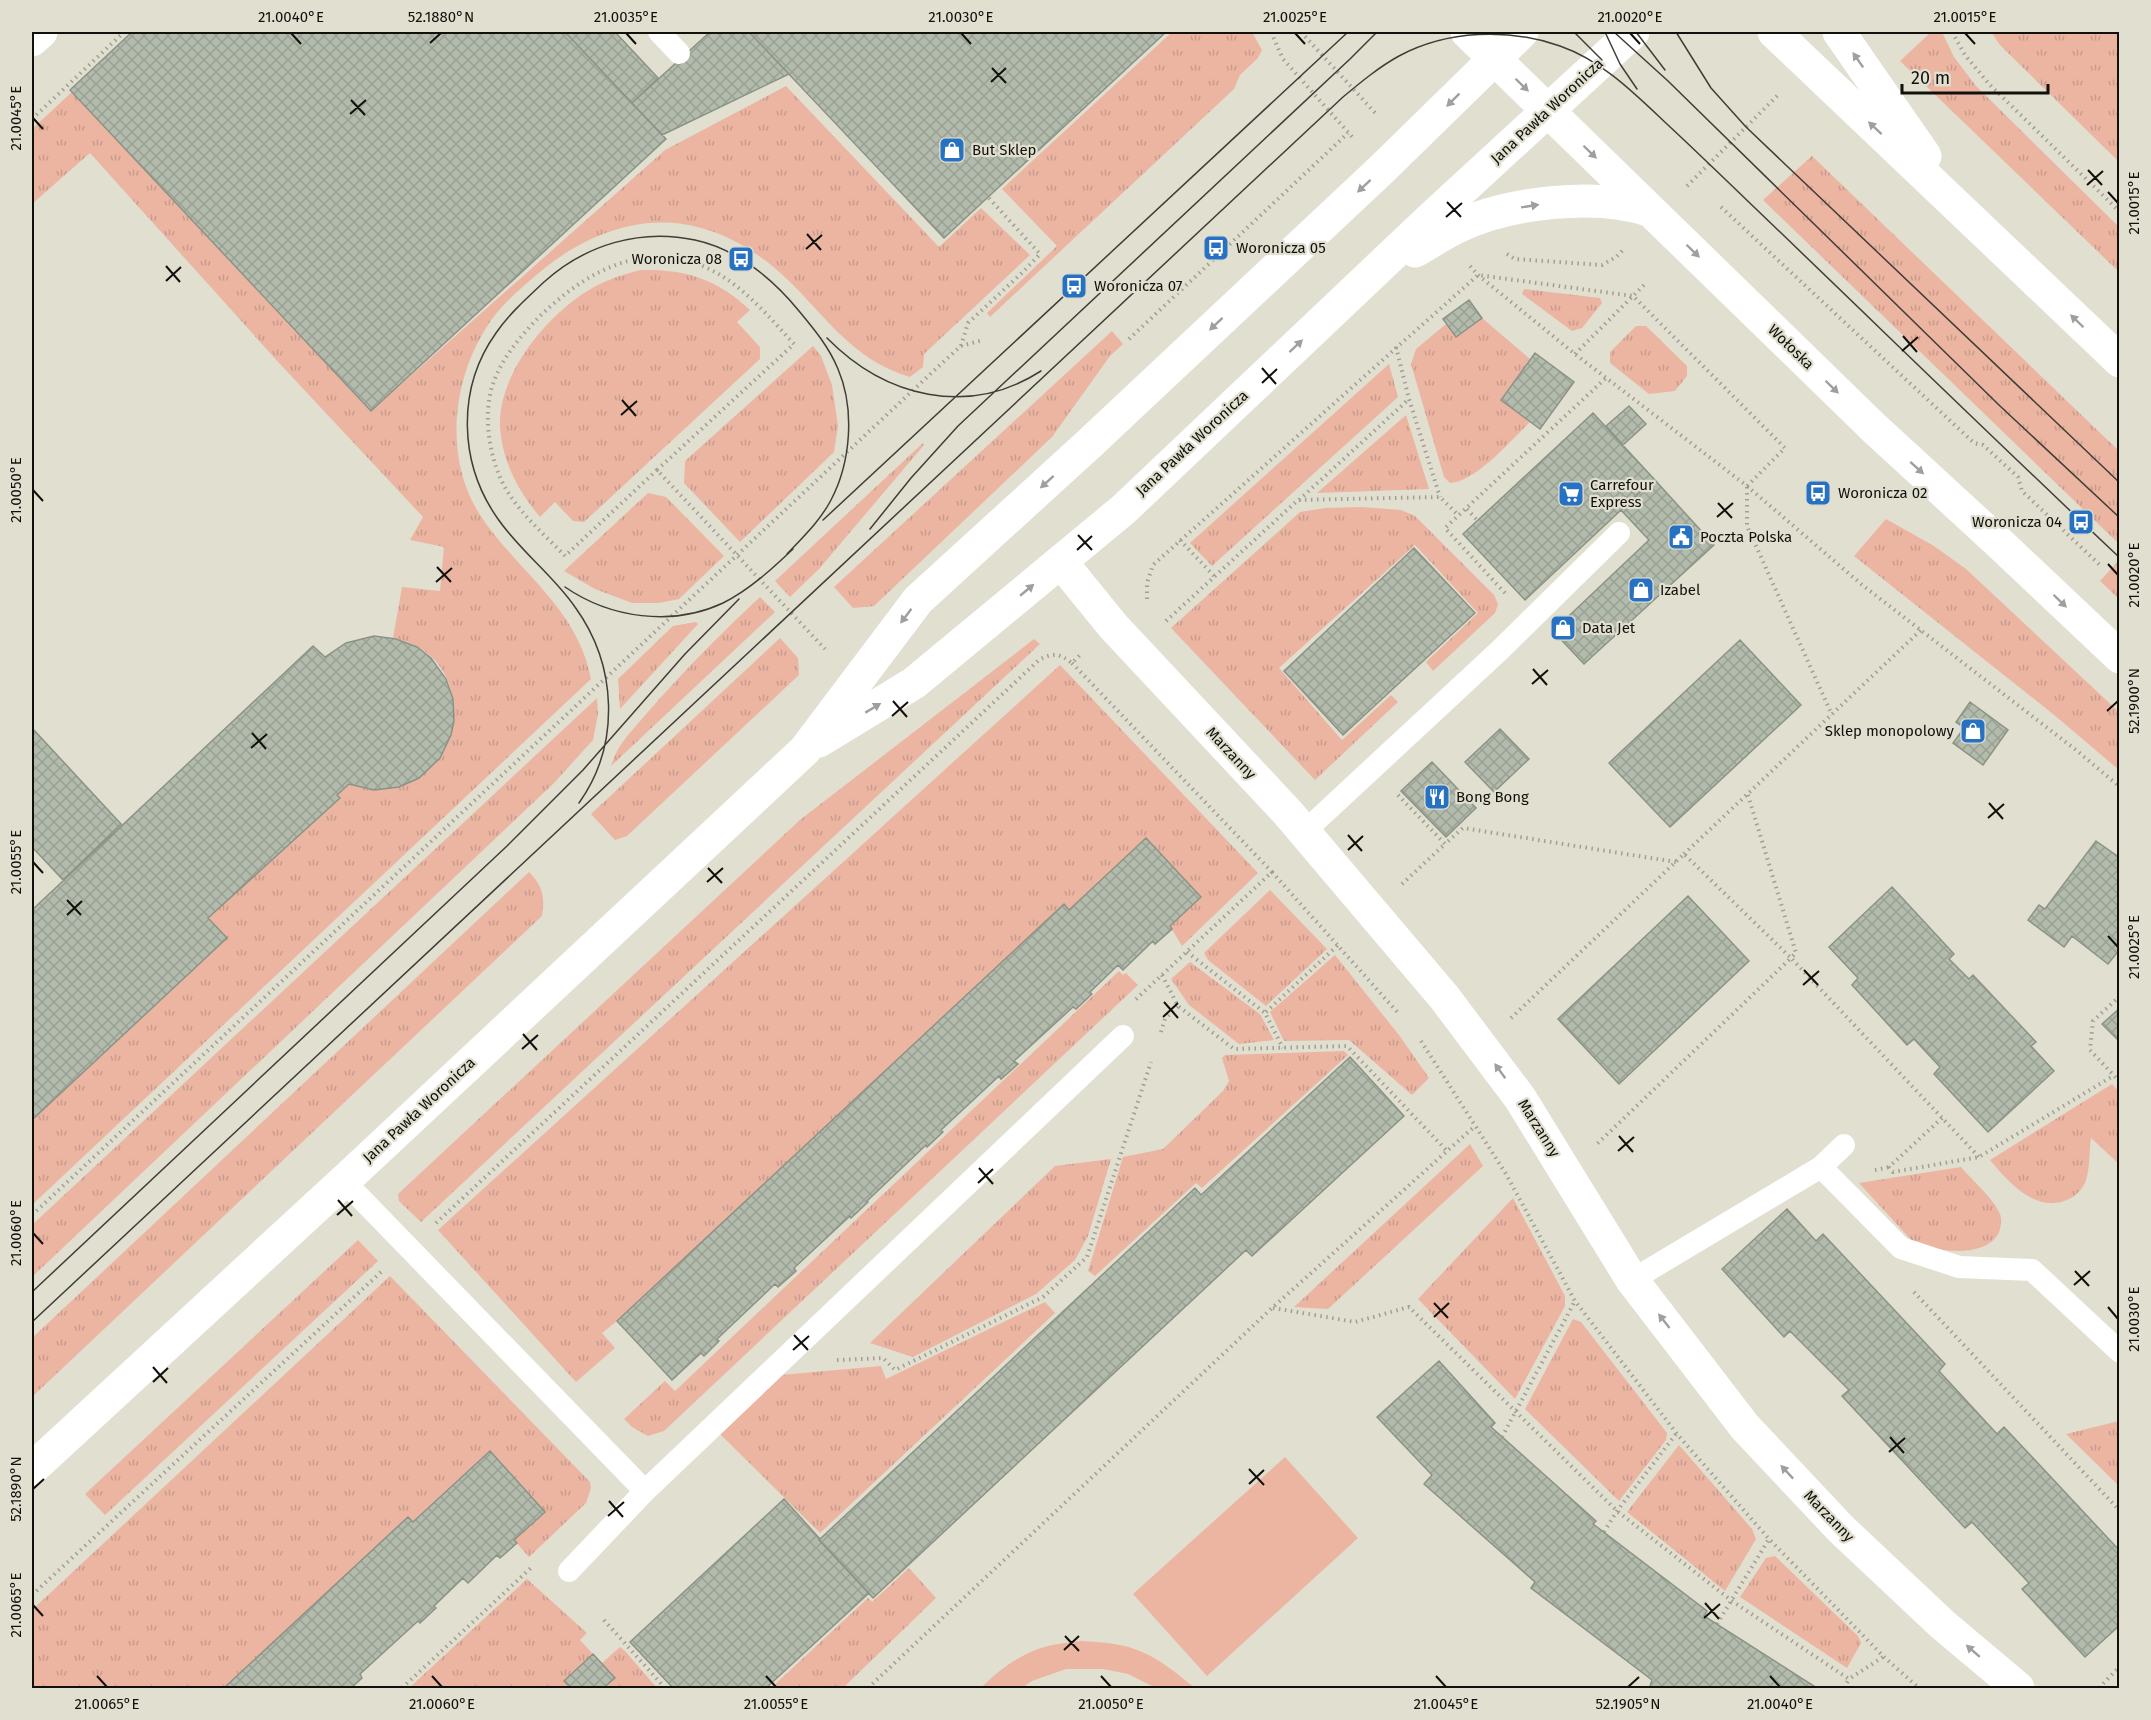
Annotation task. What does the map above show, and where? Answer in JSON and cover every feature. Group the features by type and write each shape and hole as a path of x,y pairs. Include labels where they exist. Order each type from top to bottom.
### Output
{"street":[{"path":"32,40 41,32"},
{"name":"Wołoska","path":"1467,32 1874,428 2120,657"},
{"name":"Jana Pawła Woronicza","path":"32,1469 805,750 918,600 1090,443 1374,177 1522,32"},
{"name":"Jana Pawła Woronicza","path":"805,750 914,683 1124,508 1365,280 1633,32"},
{"path":"1774,32 2120,361"},
{"path":"1839,32 1963,212"},
{"path":"1365,280 1455,228 1488,214 1547,203 1612,201 1630,204 1654,213"},
{"name":"Marzanny","path":"1061,562 1113,626 1296,823 1482,1045 1545,1136 1632,1280 1745,1427 1833,1521 1942,1624 2018,1689"}],"lane":[{"path":"659,32 679,53"},
{"path":"1296,823 1372,768 1500,650 1619,533"},
{"path":"569,1571 645,1491 1123,1036"},
{"path":"1632,1280 1828,1174 1844,1145"},
{"path":"1828,1174 1901,1248 1959,1267 2032,1269 2120,1352"},
{"path":"344,1181 645,1491"}],"path":[{"path":"32,119 124,32"},
{"path":"1952,32 1965,56 1989,84 2120,212"},
{"path":"1616,257 1654,213 1808,65"},
{"path":"1129,339 1348,133"},
{"path":"960,346 968,323 1040,254 988,197"},
{"path":"1721,207 1974,443 1983,445 2018,477 2022,490 2102,567"},
{"path":"675,258 719,274 740,288 794,344 657,470 565,556 524,513 511,497 499,475 489,430 488,406 493,382 505,357 522,335 559,298 579,282 603,269 626,261 675,258"},
{"path":"1478,275 1575,354 1747,486 1861,584 2076,750 2120,787"},
{"path":"1147,603 1147,583 1154,566 1180,540 1478,275 1633,296 1785,448 1747,486 1747,526 1832,715"},
{"path":"1575,354 1645,284"},
{"path":"32,1215 960,346 983,339"},
{"path":"1396,347 1409,399 1440,497 1459,516"},
{"path":"1506,595 1445,528 1607,377"},
{"path":"1159,628 1409,399"},
{"path":"657,470 825,649"},
{"path":"1298,500 1440,497"},
{"path":"1467,509 1477,520"},
{"path":"1180,540 1215,577"},
{"path":"1508,1020 1921,630"},
{"path":"1072,663 1087,649"},
{"path":"32,1595 1039,660 1049,654 1061,655 1072,663 1249,847 1399,1014"},
{"path":"1372,768 1445,844"},
{"path":"1590,1150 1796,953 1748,795"},
{"path":"1409,807 1414,804"},
{"path":"1249,847 1296,823"},
{"path":"1400,886 1462,828 1676,862"},
{"path":"1684,854 1791,958 1979,1156"},
{"path":"1128,1007 1272,872"},
{"path":"1265,1012 1338,945"},
{"path":"1187,952 1265,1012 1283,1048"},
{"path":"1162,975 1178,1006 1234,1049 1347,1046 1446,1151"},
{"path":"2120,996 2093,1021 2090,1050 2120,1082"},
{"path":"1158,1041 1165,1019 1178,1006"},
{"path":"1415,1032 1506,1174 1575,1301 1677,1434 1769,1539 1884,1657 1919,1689"},
{"path":"777,1364 883,1358 895,1370 1043,1297 1087,1257 1154,1053"},
{"path":"1889,1167 1893,1172 1979,1156 2114,1076"},
{"path":"1828,1174 1889,1167 1942,1118"},
{"path":"868,1689 1272,1308 1474,1127"},
{"path":"1914,1291 2120,1511"},
{"path":"1502,1437 1575,1301"},
{"path":"1272,1308 1355,1322 1409,1307 1617,1511 1732,1601 1849,1678"},
{"path":"1604,1532 1617,1511 1677,1434"},
{"path":"1717,1624 1769,1539"},
{"path":"402,1689 537,1562"},
{"path":"604,1620 665,1689"},
{"path":"1844,1689 1849,1678 1884,1657"},
{"path":"2099,1689 2120,1666"}],"green space":[{"path":"1172,32 1252,32 1262,50 1258,58 1240,75 1234,89 990,317 987,313 1057,246 1002,189"},
{"path":"1931,32 1942,32 1954,57 1976,86 2119,227 2119,272 1900,61"},
{"path":"1991,32 2115,32 2120,38 2119,162 2000,45"},
{"path":"786,86 939,247 981,208 1030,255 924,354 923,367 910,377 888,369 853,346 793,285 760,256 731,239 679,223 658,222 636,225 595,237 557,259 511,298 486,328 466,372 457,421 457,445 461,470 480,515 544,591 573,631 584,654 591,679 32,1205 32,1120 227,938 208,918 349,784 386,789 416,779 437,759 450,732 453,703 445,675 425,652 393,638 402,587 440,591 444,547 410,540 423,517 280,364 90,153 32,204 32,129 72,92 371,411 665,150"},
{"path":"1812,156 2119,451 2119,544 1763,200"},
{"path":"641,270 687,274 713,283 738,299 750,310 737,322 760,347 760,359 584,522 573,521 555,502 540,517 512,475 501,439 502,406 508,385 529,346 560,312 594,287"},
{"path":"1524,289 1600,298 1602,303 1582,328 1572,331 1522,294"},
{"path":"1482,318 1530,359 1501,400 1530,422 1482,468 1460,481 1450,483 1444,477 1411,364 1416,349 1446,324"},
{"path":"1636,326 1646,326 1687,366 1687,376 1675,391 1649,394 1610,363 1610,352"},
{"path":"1112,331 1123,344 1110,356 1052,437 874,606 853,608 834,587"},
{"path":"813,346 821,356 832,385 838,426 834,452 740,542 684,483 685,461"},
{"path":"1389,364 1398,397 1212,566 1190,543"},
{"path":"1406,415 1429,489 1317,493"},
{"path":"923,443 924,445 819,569 790,597 775,581"},
{"path":"648,493 666,497 724,556 679,599 659,603 632,603 595,589 564,571"},
{"path":"1362,507 1401,510 1415,516 1494,595 1498,604 1495,613 1433,671 1426,662 1478,613 1415,545 1279,668 1342,740 1391,695 1398,702 1315,780 1171,628 1300,512 1325,508"},
{"path":"1886,519 1934,546 1966,569 2119,712 2119,770 2053,714 1854,556"},
{"path":"2119,560 2119,599 2100,581"},
{"path":"760,597 775,612 611,766 621,744 631,731 674,683"},
{"path":"696,622 698,624 620,709 618,679 673,626"},
{"path":"780,638 798,658 799,675 627,836 615,840 591,814"},
{"path":"1034,639 1040,644 421,1222 399,1201 398,1194 800,820"},
{"path":"1060,665 1258,873 1182,946 1170,926 1201,897 1146,838 1069,910 1064,904 602,1333 615,1348 576,1382 438,1230"},
{"path":"597,698 598,714 593,740 553,784 32,1277 32,1225"},
{"path":"529,872 542,892 542,916 32,1397 32,1338"},
{"path":"1270,890 1327,949 1266,1006 1208,960 1204,953"},
{"path":"1335,955 1399,1035 1429,1078 1412,1095 1349,1040 1284,1041 1270,1012"},
{"path":"1190,962 1260,1014 1274,1040 1239,1044 1189,1005 1171,979"},
{"path":"1119,971 1123,975 1126,973 1138,985 664,1431 648,1436 632,1427 624,1419 665,1381 675,1391"},
{"path":"1344,1051 1348,1055 1202,1188 1196,1183 1095,1276 1088,1271 1123,1157 1163,1149 1223,1091 1229,1081 1222,1058 1225,1055"},
{"path":"2112,1084 2119,1092 2119,1164 2091,1138 2086,1180 2073,1197 2047,1203 2036,1200 2015,1187 1990,1160"},
{"path":"1470,1144 1483,1166 1328,1309 1294,1307"},
{"path":"1111,1159 1088,1236 1075,1260 1036,1294 913,1357 870,1343 1055,1166"},
{"path":"1961,1167 1993,1202 2001,1218 1999,1232 1993,1241 1972,1250 1947,1250 1913,1242 1859,1183"},
{"path":"1513,1198 1565,1296 1565,1306 1515,1399 1418,1299"},
{"path":"358,1240 378,1261 105,1515 85,1494"},
{"path":"390,1276 590,1482 591,1488 586,1503 529,1557 514,1540 545,1512 490,1451 413,1522 408,1517 224,1688 32,1688 32,1610"},
{"path":"1045,1302 1055,1313 820,1533 719,1433 781,1375 881,1366 886,1379"},
{"path":"1573,1319 1581,1322 1667,1433 1666,1440 1619,1501 1525,1409"},
{"path":"2120,1421 2119,1486 2066,1434"},
{"path":"1679,1445 1752,1529 1756,1539 1725,1591 1627,1512"},
{"path":"1285,1457 1358,1538 1207,1676 1133,1594"},
{"path":"1775,1556 1858,1636 1861,1643 1847,1668 1740,1597 1766,1558"},
{"path":"909,1568 936,1598 843,1688 771,1688 868,1598 872,1602"},
{"path":"527,1579 587,1633 580,1640 593,1654 564,1681 571,1688 409,1688"},
{"path":"1080,1641 1116,1644 1143,1652 1167,1666 1195,1688 1156,1688 1128,1674 1103,1669 1066,1669 1032,1681 1022,1688 981,1688 1001,1670 1024,1655 1046,1647"},
{"path":"620,1647 657,1688 603,1688 615,1678 602,1663"}],"building":[{"path":"132,32 565,32 666,139 371,411 70,90"},
{"path":"565,32 615,32 658,78 632,103"},
{"path":"710,32 749,32 789,74 662,135 632,103"},
{"path":"749,32 1166,32 944,238"},
{"path":"1469,300 1482,318 1456,337 1443,319"},
{"path":"1535,353 1574,382 1540,429 1501,400"},
{"path":"1629,406 1646,424 1623,445 1606,426"},
{"name":"Carrefour Express","path":"1593,413 1654,479 1525,600 1463,534"},
{"path":"1654,479 1714,545 1584,664 1553,631 1649,540 1621,510"},
{"path":"1414,548 1475,613 1343,735 1284,671"},
{"path":"374,636 396,639 417,647 431,658 446,679 453,699 454,721 451,735 440,758 419,778 399,787 374,790 349,784 337,795 340,798 208,918 227,938 32,1120 32,910 313,646 325,657 346,643"},
{"path":"1740,640 1801,705 1670,827 1609,763"},
{"path":"1970,702 2008,730 1983,765 1953,743 1964,728 1956,722"},
{"path":"32,728 121,824 63,880 32,849"},
{"path":"1500,729 1529,759 1494,792 1465,762"},
{"name":"Bong Bong","path":"1432,762 1476,808 1446,837 1401,791"},
{"path":"1146,838 1201,897 1170,926 1172,929 1155,944 1153,941 1123,970 1118,965 1076,1009 1073,1007 1014,1061 1018,1064 1001,1079 999,1076 941,1130 943,1132 927,1147 926,1145 851,1218 850,1216 794,1268 796,1271 778,1287 775,1284 717,1339 719,1341 704,1356 701,1353 672,1380 617,1321 1064,904 1069,910"},
{"path":"2096,841 2120,858 2120,949 2108,964 2072,936 2064,947 2028,920 2039,905 2045,909"},
{"path":"1892,887 1954,954 1949,959 1969,979 1973,975 2036,1042 2031,1046 2054,1071 1988,1132 1934,1074 1940,1067 1914,1039 1907,1045 1852,985 1858,978 1829,947"},
{"path":"1688,896 1749,961 1619,1084 1558,1019"},
{"path":"2120,1008 2120,1042 2102,1024"},
{"path":"1350,1057 1404,1116 1252,1256 1246,1250 873,1598 819,1540 1195,1188 1201,1195"},
{"path":"1787,1209 1816,1241 1823,1234 1945,1364 1939,1371 1997,1434 2004,1427 2120,1551 2120,1625 2085,1657 2022,1589 2029,1583 1972,1522 1965,1528 1842,1396 1849,1390 1790,1331 1784,1337 1722,1269"},
{"path":"1439,1361 1495,1423 1491,1427 1596,1521 1593,1524 1707,1611 1704,1616 1817,1688 1654,1688 1650,1686 1652,1680 1531,1588 1535,1582 1424,1484 1432,1475 1377,1417"},
{"path":"490,1451 545,1512 514,1540 517,1543 500,1558 497,1555 468,1583 463,1578 420,1623 418,1621 360,1674 362,1678 351,1688 224,1688 408,1517 413,1522"},
{"path":"784,1499 869,1593 766,1688 673,1688 630,1642"},
{"path":"593,1654 615,1678 603,1688 571,1688 564,1681"}],"tram line":[{"path":"823,520 1348,32"},
{"path":"870,529 911,478 958,426 1377,32"},
{"path":"1574,32 1602,60"},
{"path":"1605,32 1620,64 1637,89"},
{"path":"1614,32 1668,81 2000,406 2120,518"},
{"path":"1636,32 1665,70"},
{"path":"1676,32 1711,88 1746,127 2120,483"},
{"path":"32,1322 1343,97 1384,65 1418,47 1437,41 1478,34 1520,36 1576,52 1604,69 1631,90 1690,145 2120,558"},
{"path":"579,803 593,780 602,756 607,730 606,679 599,654 589,630 575,607 498,519 485,498 470,451 467,426 474,378 483,355 496,333 518,306 544,282 577,258 614,243 654,236 695,240 725,250 753,267 778,288 816,331 830,353 843,385 849,418 846,452 838,485 827,508 787,554"},
{"path":"827,338 875,375 901,387 928,394 957,397 985,394 1013,385 1041,371"},
{"path":"565,587 583,598 621,612 662,617 683,615 733,598 760,579 793,549"},
{"path":"32,1292 507,846 583,770 685,654 739,599"}],"place":[{"name":"But Sklep","path":"952,150"},
{"name":"Woronicza 05","path":"1216,248"},
{"name":"Woronicza 08","path":"741,259"},
{"name":"Woronicza 07","path":"1074,286"},
{"name":"Woronicza 02","path":"1818,493"},
{"name":"Carrefour Express","path":"1571,494"},
{"name":"Woronicza 04","path":"2081,522"},
{"name":"Poczta Polska","path":"1681,537"},
{"name":"Izabel","path":"1641,590"},
{"name":"Data Jet","path":"1563,628"},
{"name":"Sklep monopolowy","path":"1973,731"},
{"name":"Bong Bong","path":"1437,797"}]}
